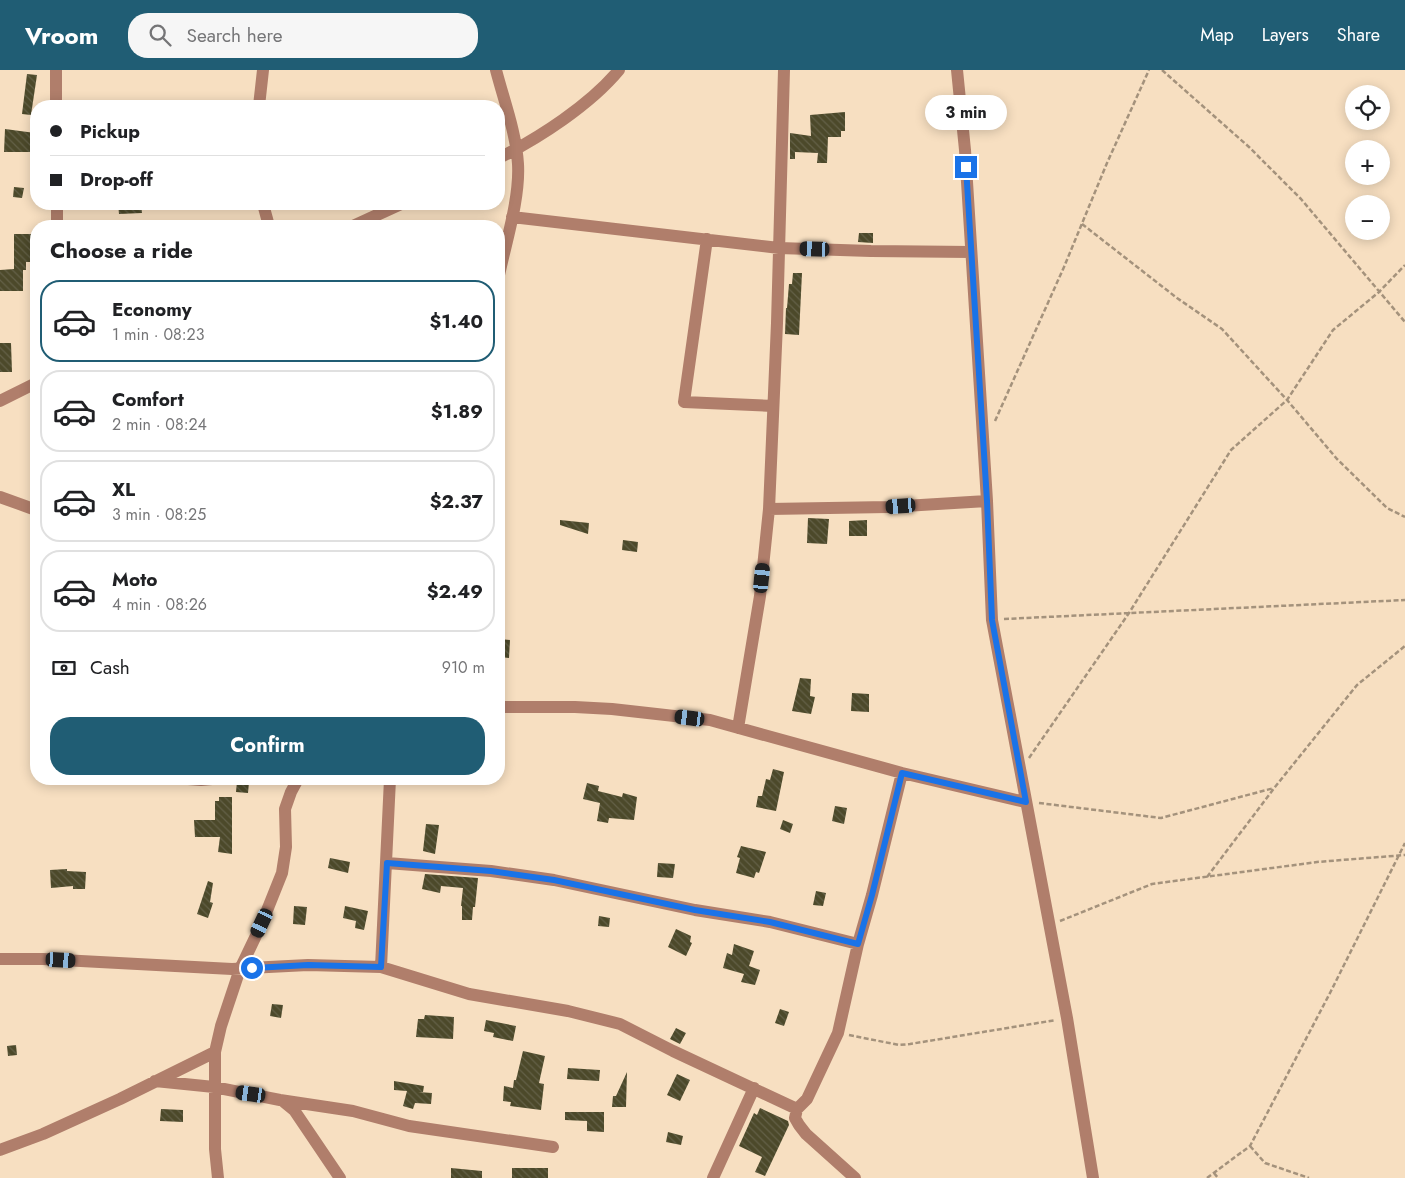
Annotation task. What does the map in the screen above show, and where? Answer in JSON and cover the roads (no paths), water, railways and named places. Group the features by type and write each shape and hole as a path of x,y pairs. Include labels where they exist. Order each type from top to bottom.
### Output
{"street":[{"path":"56,70 56,100"},
{"path":"260,100 263,70"},
{"path":"496,70 504,100"},
{"path":"505,155 573,112 604,86 619,70"},
{"path":"738,728 760,596 769,510 784,70"},
{"path":"956,70 965,150 987,501 992,620 1067,1018 1093,1178"},
{"path":"505,104 517,149 518,176 505,248"},
{"path":"366,220 388,210"},
{"path":"512,217 779,248 971,252"},
{"path":"707,239 684,402 773,406"},
{"path":"0,401 30,385"},
{"path":"0,497 30,508"},
{"path":"769,510 987,501"},
{"path":"505,707 575,706 710,720 902,773 1026,802"},
{"path":"855,1178 798,1125 795,1118 797,1109 808,1099 838,1034 858,944 902,773"},
{"path":"218,1178 215,1149 215,1052 221,1026 240,969 262,923 282,873 286,847 285,809 295,785"},
{"path":"381,967 390,785"},
{"path":"387,863 491,871 554,880 695,910 770,922 858,944"},
{"path":"0,959 43,959 240,969 308,965 381,967 469,994 568,1011 620,1024 797,1109"},
{"path":"0,1150 44,1134 215,1052"},
{"path":"155,1081 214,1087 280,1100 352,1110 409,1126 553,1148"},
{"path":"712,1178 754,1088"},
{"path":"280,1100 294,1110 340,1178"}]}
